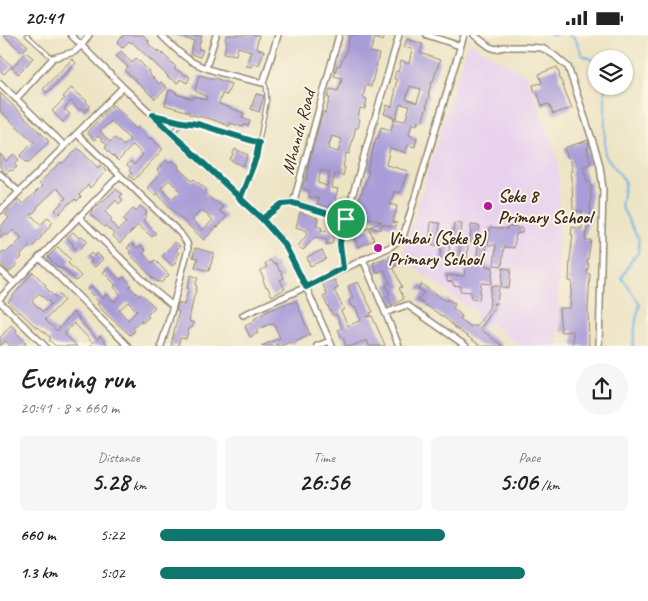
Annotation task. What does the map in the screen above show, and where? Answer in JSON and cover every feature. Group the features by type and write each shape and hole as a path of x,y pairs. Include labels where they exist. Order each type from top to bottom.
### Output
{"street":[{"path":"71,35 262,219 285,245 331,343 316,346"},
{"path":"16,99 52,58 74,52 89,35"},
{"path":"160,35 192,61 206,68 263,83 278,35"},
{"path":"206,68 216,35"},
{"name":"Mhandu Road","path":"293,203 340,35"},
{"path":"343,268 340,244 341,235 399,35"},
{"path":"427,35 460,46"},
{"path":"243,315 390,247 403,237 464,35"},
{"path":"474,35 490,47 496,49 504,47 542,48 568,67 596,151 603,189 599,346"},
{"path":"0,83 64,145"},
{"path":"0,211 123,87"},
{"path":"77,134 180,233 187,243 188,249 161,346"},
{"path":"0,174 19,192"},
{"path":"0,298 120,175"},
{"path":"262,219 282,204 293,203 346,219"},
{"path":"79,217 150,287 173,306"},
{"path":"39,257 128,346"},
{"path":"363,259 399,346"},
{"path":"0,270 14,283"},
{"path":"0,303 44,346"},
{"path":"385,313 407,305 466,346"}],"lane":[{"path":"27,35 52,58"},
{"path":"240,199 256,158 259,143 267,100 266,86 263,83"},
{"path":"153,115 198,124 259,143"},
{"path":"173,133 182,122"}],"shaded area":[{"name":"Seke 8 Primary School","path":"468,42 527,75 559,163 558,346 520,346 490,323 487,326 474,317 476,313 409,263 404,250"}],"building":[{"path":"3,35 15,35 28,46 22,52"},
{"path":"124,35 143,35 157,52 159,50 176,67 174,69 190,77 187,83 180,79 178,83 167,77 132,42 129,41 122,48 117,42"},
{"path":"178,35 196,37 197,35 202,35 198,49 203,50 200,57 190,54 194,41"},
{"path":"227,35 259,35 256,48 264,51 259,65 253,63 251,67 246,66 251,51 238,47 236,55 224,53"},
{"path":"350,35 385,35 383,41 375,38 370,52 379,54 371,87 366,85 363,98 367,99 365,109 360,108 358,128 356,127 349,154 346,153 343,176 335,174 332,188 338,189 334,209 317,204 319,199 308,196 310,191 302,188 306,180 308,165 323,112 325,113 330,98 328,98 330,89 338,91 342,78 334,76 337,65 340,66 345,56","holes":["332,136 342,139 338,152 328,149","321,170 330,172 327,186 318,183"]},
{"path":"407,39 423,44 420,53 440,60 428,94 427,106 422,122 418,120 417,125 412,123 409,135 417,138 415,147 408,145 406,153 390,148 386,165 408,171 400,193 394,191 390,204 397,206 393,222 397,223 395,227 382,224 380,230 370,227 382,222 365,217 362,226 351,222 369,171 367,171 381,127 391,130 394,119 405,121 410,106 400,104 396,118 384,114 387,105 392,107 397,80 394,79 401,61 409,64 412,49 404,47","holes":["410,86 421,89 417,103 406,99"]},
{"path":"121,51 132,63 136,58 159,84 161,82 167,88 155,99 125,71 128,67 116,56"},
{"path":"26,52 33,58 19,74 12,68"},
{"path":"0,55 12,66 4,74 0,70"},
{"path":"72,59 76,63 47,93 43,89"},
{"path":"557,67 572,108 553,114 549,104 542,106 533,85 542,83 539,74"},
{"path":"199,75 231,84 227,95 222,94 219,104 244,113 242,118 250,121 248,126 244,125 243,127 230,123 229,126 165,105 169,90 193,99 194,96 206,100 207,97 195,91"},
{"path":"71,88 87,101 90,106 85,112 81,108 79,110 71,101 64,109 70,114 63,122 52,111 65,98 63,97"},
{"path":"0,93 48,140 48,143 29,162 26,162 20,156 34,142 0,111"},
{"path":"256,94 264,96 259,112 251,109"},
{"path":"113,105 136,129 138,127 149,139 151,138 163,149 134,180 129,176 132,173 129,171 131,168 127,165 131,161 134,165 143,155 133,145 118,161 105,148 107,145 98,136 94,140 87,132","holes":["111,121 130,140 124,146 115,138 110,142 100,131"]},
{"path":"588,140 589,147 587,148 591,164 583,166 587,182 591,182 590,224 587,224 585,240 591,240 587,264 589,264 587,273 590,274 588,309 589,346 573,346 573,331 561,332 559,308 570,308 572,281 569,281 573,235 571,235 572,227 582,229 582,211 573,211 571,172 573,171 570,157 568,158 564,148"},
{"path":"78,148 98,168 100,165 106,171 90,188 88,185 79,195 81,197 77,201 75,199 70,202 59,214 55,210 66,198 57,188 37,207 31,215 41,225 48,217 53,222 33,247 31,245 20,256 22,257 16,263 17,265 9,272 0,262 0,254 3,251 6,253 13,248 22,238 13,230 7,236 5,234 0,239 0,227 9,218 5,214 18,199 23,204 29,199 42,186 39,183"},
{"path":"235,149 248,155 243,166 230,160"},
{"path":"0,154 6,161 14,154 19,160 14,164 17,167 6,174 0,167"},
{"path":"166,160 169,163 172,160 192,181 194,179 207,190 204,193 223,207 219,211 227,216 204,240 157,193 155,195 147,188 161,173 157,170","holes":["169,180 180,191 172,199 161,188","201,210 213,220 203,230 192,220"]},
{"path":"116,189 122,194 120,197 123,200 119,204 116,200 105,212 112,219 110,221 118,230 126,223 123,220 133,209 136,212 140,206 147,212 145,215 147,216 143,220 156,233 152,237 138,225 120,243 106,226 104,227 90,214 97,205"},
{"path":"300,212 318,218 316,226 322,228 321,231 334,232 332,244 326,244 327,240 315,237 303,250 298,246 306,236 307,231 296,227"},
{"path":"431,222 440,223 438,240 450,241 448,258 440,258 441,246 429,244"},
{"path":"454,223 462,224 460,241 452,240"},
{"path":"471,225 480,226 478,243 470,242"},
{"path":"508,226 521,228 523,231 516,234 514,248 504,247 502,266 494,265 496,245 488,245 490,227 507,229"},
{"path":"369,228 374,240 358,247 353,234"},
{"path":"73,232 79,238 82,236 87,241 78,251 67,238"},
{"path":"175,242 180,246 176,250 179,253 173,266 162,256"},
{"path":"132,243 137,248 141,245 146,251 143,253 152,263 155,260 169,275 161,283 157,282 129,253 131,251 127,248"},
{"path":"460,244 468,244 467,260 459,260"},
{"path":"478,245 487,246 485,266 493,267 491,284 481,283 479,300 471,299 471,292 460,291 460,286 453,285 453,282 447,281 447,275 464,276 466,262 476,264"},
{"path":"58,247 71,260 68,263 81,276 76,281 48,257"},
{"path":"195,248 214,253 209,271 195,267 198,258 193,257"},
{"path":"322,250 326,259 310,266 307,257"},
{"path":"91,253 94,256 97,253 103,259 95,267 90,263 92,260 88,256"},
{"path":"398,253 402,263 393,267 402,287 399,288 404,299 392,305 387,296 390,295 386,285 390,283 384,270 377,273 373,263"},
{"path":"270,260 273,264 276,263 281,271 284,278 280,280 285,289 272,296 266,287 260,271 267,267 265,264"},
{"path":"108,268 121,280 124,277 131,285 129,286 139,296 141,294 155,307 147,315 149,317 133,328 135,331 130,335 104,312 97,304 99,302 87,290 92,286 103,298 106,294 114,302 121,295 114,287 116,285 103,272","holes":["128,302 137,311 128,320 119,310"]},
{"path":"503,268 511,269 509,288 501,287"},
{"path":"33,272 55,297 58,294 64,300 45,320 57,331 73,312 97,339 100,336 107,344 104,346 90,346 93,343 74,323 65,335 77,346 56,346 49,340 51,338 8,302","holes":["39,293 51,304 43,312 32,301"]},
{"path":"191,275 198,278 195,285 197,286 189,321 194,323 192,328 189,328 186,339 180,338 178,346 171,346 179,311 176,311 178,303 184,305"},
{"path":"335,280 338,288 334,290 344,309 341,311 348,326 361,320 355,307 351,306 349,300 353,298 348,286 358,282 373,312 366,317 372,316 385,345 369,346 367,340 346,346 338,330 342,328 336,314 333,316 323,297 327,295 323,284"},
{"path":"421,284 446,301 447,299 455,304 453,308 462,316 460,319 471,327 473,325 476,327 489,308 491,286 499,286 497,304 493,303 495,307 480,329 503,346 481,346 418,300 424,292 418,289"},
{"path":"296,301 310,335 291,344 290,342 281,346 277,344 261,346 280,338 274,324 270,324 256,330 258,333 250,337 245,326 266,312"},
{"path":"11,325 17,330 15,332 26,342 24,343 27,346 10,346 6,341 0,346 0,338"}],"waterway":[{"path":"550,35 556,35"},
{"path":"569,35 575,38 582,55 588,58"},
{"path":"605,95 605,155 625,181 621,206 639,240 638,253 632,259 622,278 640,304 633,346"}],"place":[{"name":"Seke 8 Primary School","path":"488,206"},
{"name":"Vimbai (Seke 8) Primary School","path":"378,248"}],"route":[{"path":"346,219 293,203 282,204 262,219 240,199 173,133 153,115 198,124 259,143 251,173 240,199 262,219 285,245 306,287 343,268 340,244 346,219"}]}
